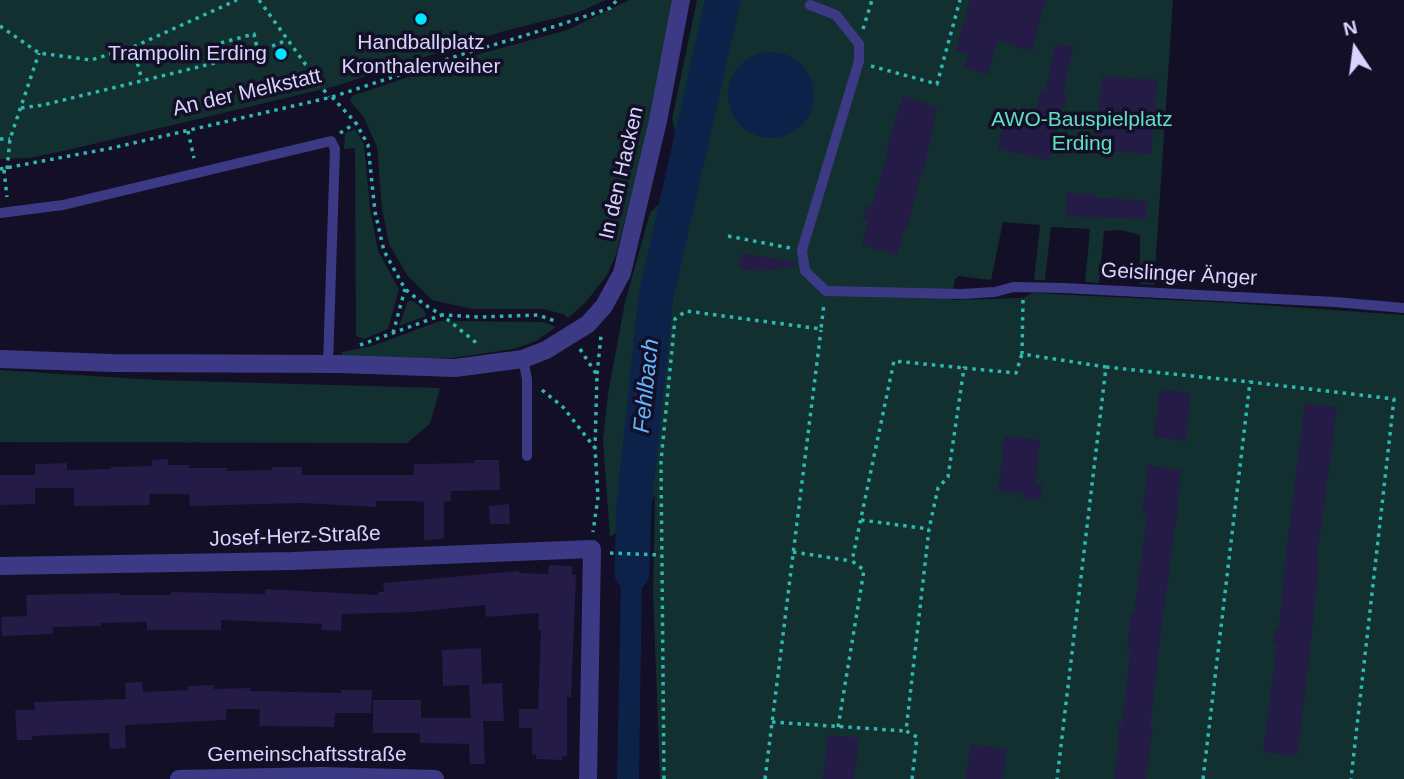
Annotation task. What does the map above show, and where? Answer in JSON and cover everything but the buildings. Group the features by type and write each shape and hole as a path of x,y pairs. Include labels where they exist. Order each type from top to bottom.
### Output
{"street":[{"name":"In den Hacken","path":"569,336 588,324 604,306 622,272 657,121 681,0"},
{"path":"0,359 455,368 523,359 546,350 569,336"},
{"path":"588,779 592,549"},
{"name":"Josef-Herz-Straße","path":"0,566 293,561 592,549"},
{"name":"Gemeinschaftsstraße","path":"179,779 322,776 435,779"}],"lane":[{"path":"810,5 836,15 859,44 859,61 803,250 805,271 826,291"},
{"path":"4,213 63,205 331,141 335,149 334,364"},
{"name":"Geislinger Änger","path":"826,291 995,292 1024,287 1335,302 1404,308"},
{"path":"523,359 527,379 527,456"}],"path":[{"path":"0,26 39,53 91,60 133,47 237,0"},
{"path":"259,0 331,97 356,122 368,145 375,212 384,251 405,289 442,315"},
{"name":"An der Melkstatt","path":"4,169 331,97 610,8 617,0"},
{"path":"859,44 872,0"},
{"path":"859,61 937,84 960,0"},
{"path":"21,108 219,62 213,45 254,34 258,52 287,40"},
{"path":"133,47 142,80"},
{"path":"4,213 4,169 10,139 39,53"},
{"path":"188,130 197,174"},
{"path":"0,139 10,139"},
{"path":"728,236 803,250"},
{"path":"852,561 894,361 1016,373 1022,354 1024,287"},
{"path":"393,333 405,289"},
{"path":"765,779 826,291"},
{"path":"592,549 598,497 595,448 597,375 604,306"},
{"path":"664,779 661,461 675,319 686,312 821,329"},
{"path":"334,364 339,348 364,344 442,315 538,315 556,320 590,362 597,375"},
{"path":"1022,354 1106,367 1394,399 1351,779"},
{"path":"1057,779 1106,367"},
{"path":"906,731 929,529 938,488 948,477 964,368"},
{"path":"1203,779 1250,382"},
{"path":"861,520 929,529"},
{"path":"793,552 852,561 864,570 838,727"},
{"path":"610,553 660,555"},
{"path":"772,722 906,731 917,737 912,779"}],"green space":[{"path":"0,0 606,0 579,12 501,32 336,86 68,150 29,158 0,159"},
{"path":"629,0 672,0 651,118 616,255 607,275 586,302 568,318 543,309 472,309 432,300 407,275 389,244 382,209 377,147 363,116 350,101 352,96 461,59 567,30"},
{"name":"AWO-Bauspielplatz Erding","path":"697,0 1173,0 1154,285 1140,284 1140,235 1121,230 1104,231 1099,283 1085,282 1090,229 1051,227 1045,280 1034,280 1040,225 1003,222 991,280 959,276 955,279 951,300 1023,298 1033,293 1404,315 1404,779 660,779 653,592 655,495 645,512 610,537 603,440 608,394 625,302 650,213 669,194 679,148 672,119"},
{"path":"355,129 364,144 370,208 378,251 399,289 388,329 364,339 356,336 355,148 344,149 345,133"},
{"path":"408,301 413,301 424,310 426,316 399,326"},
{"path":"440,321 544,322 556,327 536,341 514,349 452,358 343,359 342,352 372,346"},
{"path":"0,370 156,380 440,388 430,424 407,443 0,442"}],"water":[{"path":"771,52 795,59 807,71 814,95 807,119 795,131 771,138 747,131 735,119 728,95 735,71 747,59"},
{"path":"643,517 639,779 617,779 622,532"}],"waterway":[{"name":"Fehlbach","path":"632,573 634,506 656,296 723,0"}],"place":[{"name":"Handballplatz Kronthalerweiher","path":"421,19"},
{"name":"Trampolin Erding","path":"281,54"}]}
